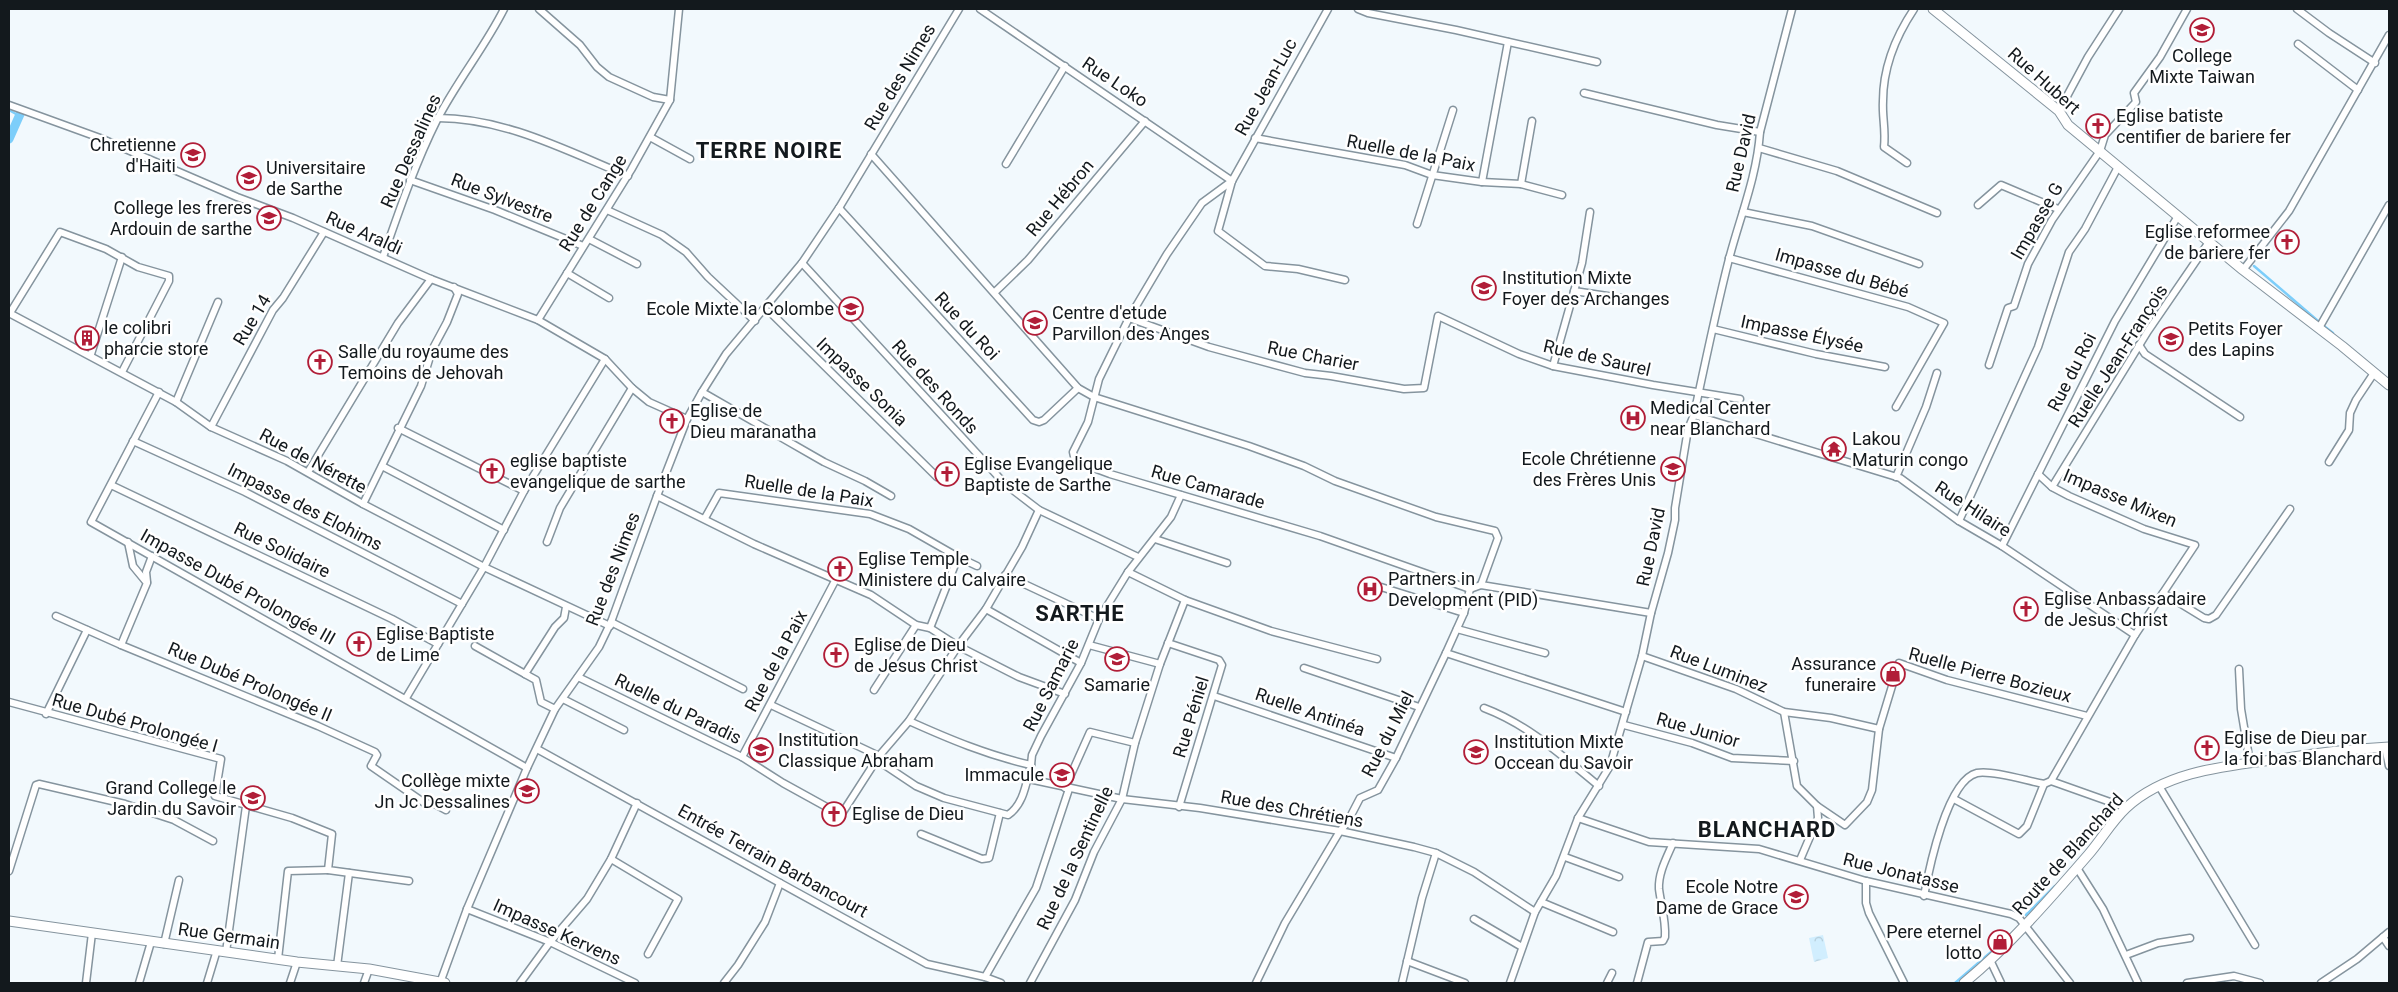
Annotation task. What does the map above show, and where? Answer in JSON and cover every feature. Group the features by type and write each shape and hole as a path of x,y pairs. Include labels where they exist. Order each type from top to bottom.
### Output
{"street":[{"name":"Rue Dessalines","path":"382,257 410,180 438,118 496,26 504,9"},
{"path":"539,9 580,45 597,67 609,77 653,98 670,100 679,9"},
{"name":"Rue des Nimes","path":"442,983 467,909 527,768 555,709 599,647 610,624 657,496 688,419 702,392 724,357 755,322 802,263 839,208 960,9"},
{"name":"Rue Loko","path":"980,9 1232,181"},
{"name":"Rue Jean-Luc","path":"1232,181 1328,9"},
{"path":"1358,9 1368,13 1597,62"},
{"name":"Rue David","path":"1510,983 1535,912 1565,857 1578,818 1610,766 1624,725 1651,613 1670,545 1688,429 1694,416 1729,258 1743,212 1759,148 1760,132 1792,9"},
{"path":"1906,163 1884,147 1886,129 1882,102 1889,57 1914,9"},
{"name":"Rue Hubert","path":"1933,9 2059,111 2068,125 2118,167 2243,270 2389,385"},
{"path":"2059,111 2088,57 2119,9"},
{"name":"Impasse G","path":"1989,366 2008,308 2014,306 2028,264 2058,209 2100,151 2105,135 2136,102 2134,93 2160,57 2187,9"},
{"path":"2297,9 2329,34 2375,62"},
{"path":"2243,270 2289,211 2389,36"},
{"path":"1482,182 1508,42"},
{"path":"2298,44 2358,90"},
{"path":"1006,164 1065,66"},
{"path":"1584,93 1717,125 1760,132"},
{"name":"Rue de Cange","path":"538,320 628,176 670,100"},
{"name":"Rue Araldi","path":"9,105 100,138 431,279 538,320 605,359 632,388 649,402 688,419"},
{"path":"1417,224 1453,110"},
{"path":"438,118 464,118 528,134 628,176"},
{"name":"Rue Hébron","path":"995,292 1028,260 1145,121"},
{"path":"1521,184 1532,121"},
{"path":"650,137 690,159"},
{"name":"Ruelle de la Paix","path":"1255,138 1405,165 1432,175 1482,182 1521,184 1562,195"},
{"path":"1759,148 1837,171 1936,213"},
{"path":"871,154 1078,388 1094,397 1248,446 1304,466 1335,481 1436,517 1495,531 1498,538 1481,586"},
{"path":"1960,521 2038,347 2069,252 2085,229 2118,167"},
{"name":"Rue Sylvestre","path":"410,180 495,210 583,246"},
{"path":"1232,181 1218,231 1265,266 1298,269 1346,280"},
{"name":"Rue Camarade","path":"1232,181 1202,203 1167,254 1129,318 1099,379 1088,422 1073,452 1075,461 1110,474 1320,536 1470,589"},
{"path":"1978,205 2001,185 2058,209"},
{"path":"2318,328 2389,205"},
{"name":"Rue du Roi","path":"839,208 1033,420 1039,422 1044,420 1078,388"},
{"path":"607,210 662,235 686,252 708,277 755,322"},
{"path":"1553,366 1582,263 1590,212"},
{"path":"1743,212 1812,226 1919,264"},
{"name":"Rue du Roi","path":"2002,546 2115,321 2178,216"},
{"path":"10,313 60,232 77,236 122,257 138,267 169,277 122,372"},
{"name":"Rue 14","path":"211,427 273,310 283,298 324,232"},
{"path":"589,239 637,264"},
{"name":"Ruelle Jean-François","path":"2052,487 2139,345 2209,242"},
{"path":"91,354 122,257"},
{"name":"Impasse du Bébé","path":"1729,258 1908,307 1944,323 1896,407"},
{"name":"Rue des Ronds","path":"802,263 995,476 1039,510 1138,557"},
{"path":"567,273 609,298"},
{"path":"308,472 398,323 431,279"},
{"path":"363,504 398,428 421,386 432,350 448,322 458,294 454,287"},
{"path":"1574,291 1634,300"},
{"path":"176,402 218,302"},
{"name":"Impasse Sonia","path":"764,310 770,312 817,360 836,375 937,477"},
{"name":"Rue de Nérette","path":"10,313 91,354 159,392 211,427 308,472 363,504 484,567 566,606 610,624 743,688"},
{"name":"Rue Charier","path":"1129,318 1209,347 1305,374 1331,376 1404,389 1424,388 1438,316"},
{"name":"Rue de Saurel","path":"1438,316 1519,354 1553,366 1698,394 1740,399"},
{"name":"Impasse Élysée","path":"1713,329 1816,354 1886,366"},
{"path":"2139,345 2146,354 2240,417"},
{"path":"406,698 484,567 524,491 605,359"},
{"path":"1896,477 1926,407 1937,373"},
{"path":"2329,462 2349,430 2350,413 2356,400 2374,373"},
{"path":"547,542 560,508 632,388"},
{"path":"111,485 159,392"},
{"path":"702,392 824,462 865,481 891,496"},
{"name":"Rue Hilaire","path":"1694,416 1900,478 1960,521 2002,546 2134,635"},
{"path":"398,428 524,491"},
{"name":"Impasse des Elohims","path":"133,441 245,492 462,604"},
{"path":"382,466 504,530"},
{"name":"Impasse Mixen","path":"2038,474 2052,487 2144,529 2195,545 2163,593"},
{"name":"Impasse Dubé Prolongée III","path":"111,485 91,522 406,698 527,768"},
{"name":"Rue Solidaire","path":"111,485 392,619 438,644"},
{"name":"Ruelle de la Paix","path":"705,518 719,493 829,507 878,517 909,529 958,557"},
{"name":"Rue Samarie","path":"1029,779 1032,755 1081,663 1099,619 1138,557 1155,539 1171,517 1181,495"},
{"path":"657,496 705,518 754,544 871,595 916,625 930,628 958,646 1019,677 1065,694"},
{"path":"1954,799 2019,834 2027,826 2048,782 2134,635 2163,593 2204,618 2210,619 2216,615 2290,509"},
{"path":"878,758 909,721 958,646 986,609 1022,547 1039,510"},
{"path":"1155,539 1227,563"},
{"path":"128,542 133,566 147,583"},
{"path":"56,616 121,645 147,583 146,572 152,556"},
{"path":"930,628 958,557 977,566"},
{"path":"1128,572 1185,600 1272,631 1377,659"},
{"path":"1005,575 1099,619"},
{"name":"Rue de la Paix","path":"742,757 836,580"},
{"path":"1470,589 1481,586 1651,613"},
{"path":"1380,587 1464,613"},
{"name":"Rue du Miel","path":"1256,983 1285,923 1340,831 1347,823 1360,798 1378,790 1396,758 1457,629 1464,613 1470,589"},
{"name":"Rue de la Sentinelle","path":"1030,983 1075,900 1094,852 1122,799 1135,743 1160,664 1185,600"},
{"path":"525,674 554,628 564,618 566,606"},
{"path":"986,609 1081,663"},
{"path":"874,690 916,625"},
{"path":"1457,629 1545,653"},
{"path":"46,714 87,630"},
{"name":"Rue Péniel","path":"1168,643 1221,662 1222,665 1179,807"},
{"name":"Rue Dubé Prolongée II","path":"121,645 318,726 375,752 377,755 371,766 426,804 433,803 446,810"},
{"path":"1089,645 1160,664"},
{"path":"475,646 536,680 541,702 555,709"},
{"path":"1446,653 1522,676 1626,712"},
{"name":"Rue Luminez","path":"1642,656 1736,689 1784,712"},
{"name":"Ruelle Pierre Bozieux","path":"1879,729 1899,662 1947,680 2087,716"},
{"path":"1304,668 1419,708"},
{"path":"2239,669 2241,709 2250,763"},
{"name":"Ruelle du Paradis","path":"578,678 665,718 742,757 783,783 841,815 878,758"},
{"name":"Ruelle Antinéa","path":"1214,696 1396,758"},
{"path":"562,699 624,730"},
{"name":"Rue Dubé Prolongée I","path":"9,702 46,714 221,759 215,796 292,818 332,834 328,870"},
{"path":"771,705 878,758 916,786 944,798 1008,815 1014,811 1029,779"},
{"path":"1484,708 1507,717 1536,735 1599,786"},
{"path":"1784,712 1831,718 1879,729 1872,790 1867,802 1845,825 1817,806 1797,786 1784,712"},
{"path":"909,721 965,746 996,757 1030,765"},
{"name":"Rue Junior","path":"1624,725 1692,743 1732,758 1794,761"},
{"path":"985,977 1036,888 1067,788 1090,732 1135,743"},
{"path":"2387,747 2389,766"},
{"name":"Route de Blanchard","path":"1964,983 1991,962 2025,926 2077,868 2126,808 2159,786 2200,772 2250,763 2354,748 2387,747"},
{"name":"Entrée Terrain Barbancourt","path":"537,748 927,964 985,977 999,983"},
{"path":"1924,896 1936,842 1946,814 1965,779 1979,772 2048,782 2126,808"},
{"name":"Rue des Chrétiens","path":"1029,779 1122,799 1200,808 1340,831 1436,853 1474,872 1535,912"},
{"path":"9,871 12,849 36,785 39,784 125,804 174,820 213,841"},
{"path":"2159,786 2255,945"},
{"path":"520,983 550,942 587,899 611,859 637,803"},
{"path":"207,983 222,951 246,806"},
{"path":"1800,860 1818,818 1817,806"},
{"path":"921,834 982,859 989,858 1000,813"},
{"name":"Rue Jonatasse","path":"1578,818 1650,842 1759,849 1866,881 1924,896 2010,914 2019,918 2070,983"},
{"path":"1637,983 1648,942 1662,940 1665,937 1664,909 1659,888 1663,868 1673,843"},
{"path":"1402,983 1422,898 1436,853"},
{"path":"1565,857 1619,877"},
{"path":"611,859 678,899 648,954"},
{"path":"2077,868 2103,909 2138,983"},
{"path":"278,959 288,871 328,870 408,881"},
{"path":"337,966 349,873"},
{"path":"164,944 179,880"},
{"path":"1866,881 1868,913 1904,983"},
{"path":"724,983 738,966 765,922 780,883"},
{"path":"1541,902 1613,932"},
{"name":"Impasse Kervens","path":"467,909 550,942 635,983"},
{"path":"1474,919 1522,947"},
{"name":"Rue Germain","path":"9,921 297,962 370,969 442,983"},
{"path":"2320,983 2357,959 2389,932"},
{"path":"86,983 92,933"},
{"path":"2383,937 2389,946"},
{"path":"2126,955 2166,941 2190,938"},
{"path":"140,983 151,942"},
{"path":"1407,961 1465,983"},
{"path":"290,983 297,962"},
{"path":"1991,962 2000,983"},
{"path":"364,983 370,969"},
{"path":"1607,983 1612,973"},
{"path":"2187,983 2234,976 2260,983"}],"green space":[{"path":"1823,935 1828,958 1814,962 1809,938"}],"waterway":[{"path":"9,110 16,114"},
{"path":"9,139 21,112"},
{"path":"2254,266 2318,321"},
{"path":"2324,326 2333,333"},
{"path":"666,417 685,421"},
{"path":"2026,915 2055,886"},
{"path":"1955,983 2005,940"}],"place":[{"name":"College Mixte Taiwan","path":"2202,30"},
{"name":"Eglise batiste centifier de bariere fer","path":"2098,126"},
{"name":"Chretienne d'Haiti","path":"193,155"},
{"name":"Universitaire de Sarthe","path":"249,178"},
{"name":"College les freres Ardouin de sarthe","path":"269,218"},
{"name":"Eglise reformee de bariere fer","path":"2287,242"},
{"name":"Institution Mixte Foyer des Archanges","path":"1484,288"},
{"name":"Ecole Mixte la Colombe","path":"851,309"},
{"name":"Centre d'etude Parvillon des Anges","path":"1035,323"},
{"name":"le colibri pharcie store","path":"87,338"},
{"name":"Petits Foyer des Lapins","path":"2171,339"},
{"name":"Salle du royaume des Temoins de Jehovah","path":"320,362"},
{"name":"Medical Center near Blanchard","path":"1633,418"},
{"name":"Eglise de Dieu maranatha","path":"672,421"},
{"name":"Lakou Maturin congo","path":"1834,449"},
{"name":"Ecole Chrétienne des Frères Unis","path":"1673,469"},
{"name":"eglise baptiste evangelique de sarthe","path":"492,471"},
{"name":"Eglise Evangelique Baptiste de Sarthe","path":"947,474"},
{"name":"Eglise Temple Ministere du Calvaire","path":"840,569"},
{"name":"Partners in Development (PID)","path":"1370,589"},
{"name":"Eglise Anbassadaire de Jesus Christ","path":"2026,609"},
{"name":"Eglise Baptiste de Lime","path":"359,644"},
{"name":"Eglise de Dieu de Jesus Christ","path":"836,655"},
{"name":"Samarie","path":"1117,659"},
{"name":"Assurance funeraire","path":"1893,674"},
{"name":"Eglise de Dieu par la foi bas Blanchard","path":"2207,748"},
{"name":"Institution Classique Abraham","path":"761,750"},
{"name":"Institution Mixte Occean du Savoir","path":"1476,752"},
{"name":"Immacule","path":"1062,775"},
{"name":"Collège mixte Jn Jc Dessalines","path":"527,791"},
{"name":"Grand College le Jardin du Savoir","path":"253,798"},
{"name":"Eglise de Dieu","path":"834,814"},
{"name":"Ecole Notre Dame de Grace","path":"1796,897"},
{"name":"Pere eternel lotto","path":"2000,942"}],"district":[{"name":"TERRE NOIRE","path":"769,150"},
{"name":"SARTHE","path":"1080,613"},
{"name":"BLANCHARD","path":"1767,829"}]}
